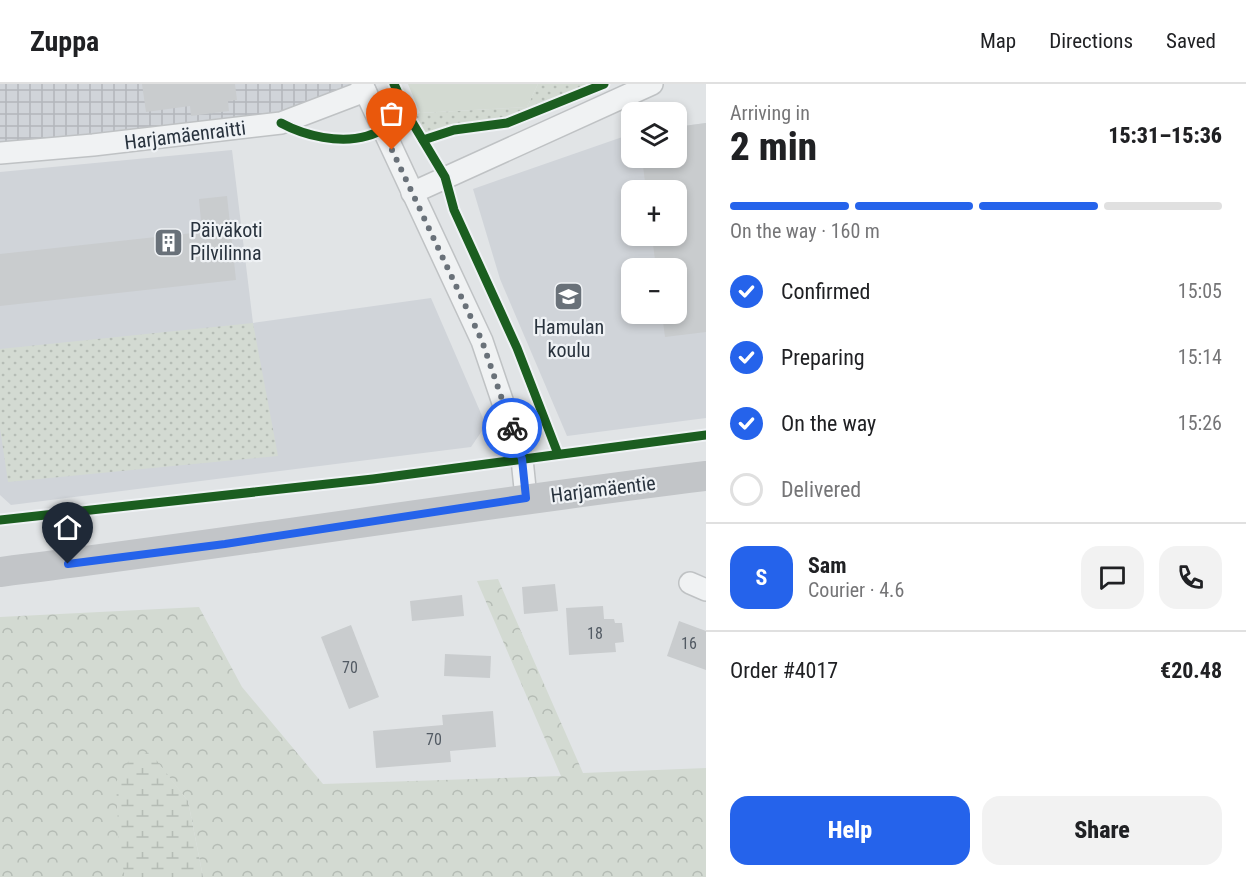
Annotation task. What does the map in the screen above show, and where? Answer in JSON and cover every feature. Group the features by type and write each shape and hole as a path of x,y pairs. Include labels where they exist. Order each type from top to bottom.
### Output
{"street":[{"path":"412,193 652,84"},
{"path":"363,88 482,341 522,459 526,498"},
{"name":"Harjamäenraitti","path":"0,153 93,145 281,123 363,88"},
{"name":"Harjamäentie","path":"0,572 215,546 526,498 706,476"}],"shaded area":[{"path":"0,84 362,84 281,123 0,153"},
{"name":"Hamulan koulu","path":"706,123 706,418 567,436 500,279 473,189 621,137 621,168 687,168 687,126"},
{"path":"232,150 253,323 431,298 486,425 471,447 11,505 0,495 0,172"}],"green space":[{"path":"408,84 538,84 527,107 420,113"},
{"path":"538,84 604,84 507,123 454,130 423,140 409,117 420,113 527,107"},
{"path":"253,323 278,456 8,482 0,428 0,349"},
{"path":"498,579 583,773 706,768 706,877 203,877 188,801 149,752 117,803 125,877 0,877 0,617 199,607 242,687 323,784 561,776 477,581"},
{"path":"150,752 188,801 203,877 125,877 119,846 116,782 130,759"}],"building":[{"path":"142,84 235,84 237,100 228,101 229,111 191,116 190,106 146,112"},
{"path":"706,123 706,332 665,337 663,324 687,324 687,258 655,258 653,246 687,246 687,180 645,180 643,168 687,168 687,126"},
{"name":"Päiväkoti Pilvilinna","path":"227,196 236,280 0,306 0,254 202,232 199,199"},
{"path":"555,584 558,611 524,614 522,587"},
{"path":"462,595 464,616 412,621 410,601"},
{"path":"603,606 604,619 614,619 615,623 622,623 624,642 615,643 616,652 569,655 566,608"},
{"path":"679,621 706,631 706,670 667,656"},
{"path":"351,625 379,697 349,709 321,637"},
{"path":"445,654 491,656 490,678 444,676"},
{"path":"493,711 496,747 450,751 451,762 376,768 373,731 443,725 442,715"}],"cycle path":[{"path":"394,84 409,117 445,177 454,210 517,348 558,454"},
{"path":"423,140 454,130 507,123 604,84"},
{"path":"281,123 312,135 346,139 372,134 409,117"},
{"path":"0,520 373,479 706,435"}],"way so far":[{"path":"392,150 482,341 512,428"}],"place":[{"name":"Päiväkoti Pilvilinna","path":"169,242"},
{"name":"Hamulan koulu","path":"569,296"}],"route":[{"path":"68,564 380,522 526,498 522,459 512,428"}]}
